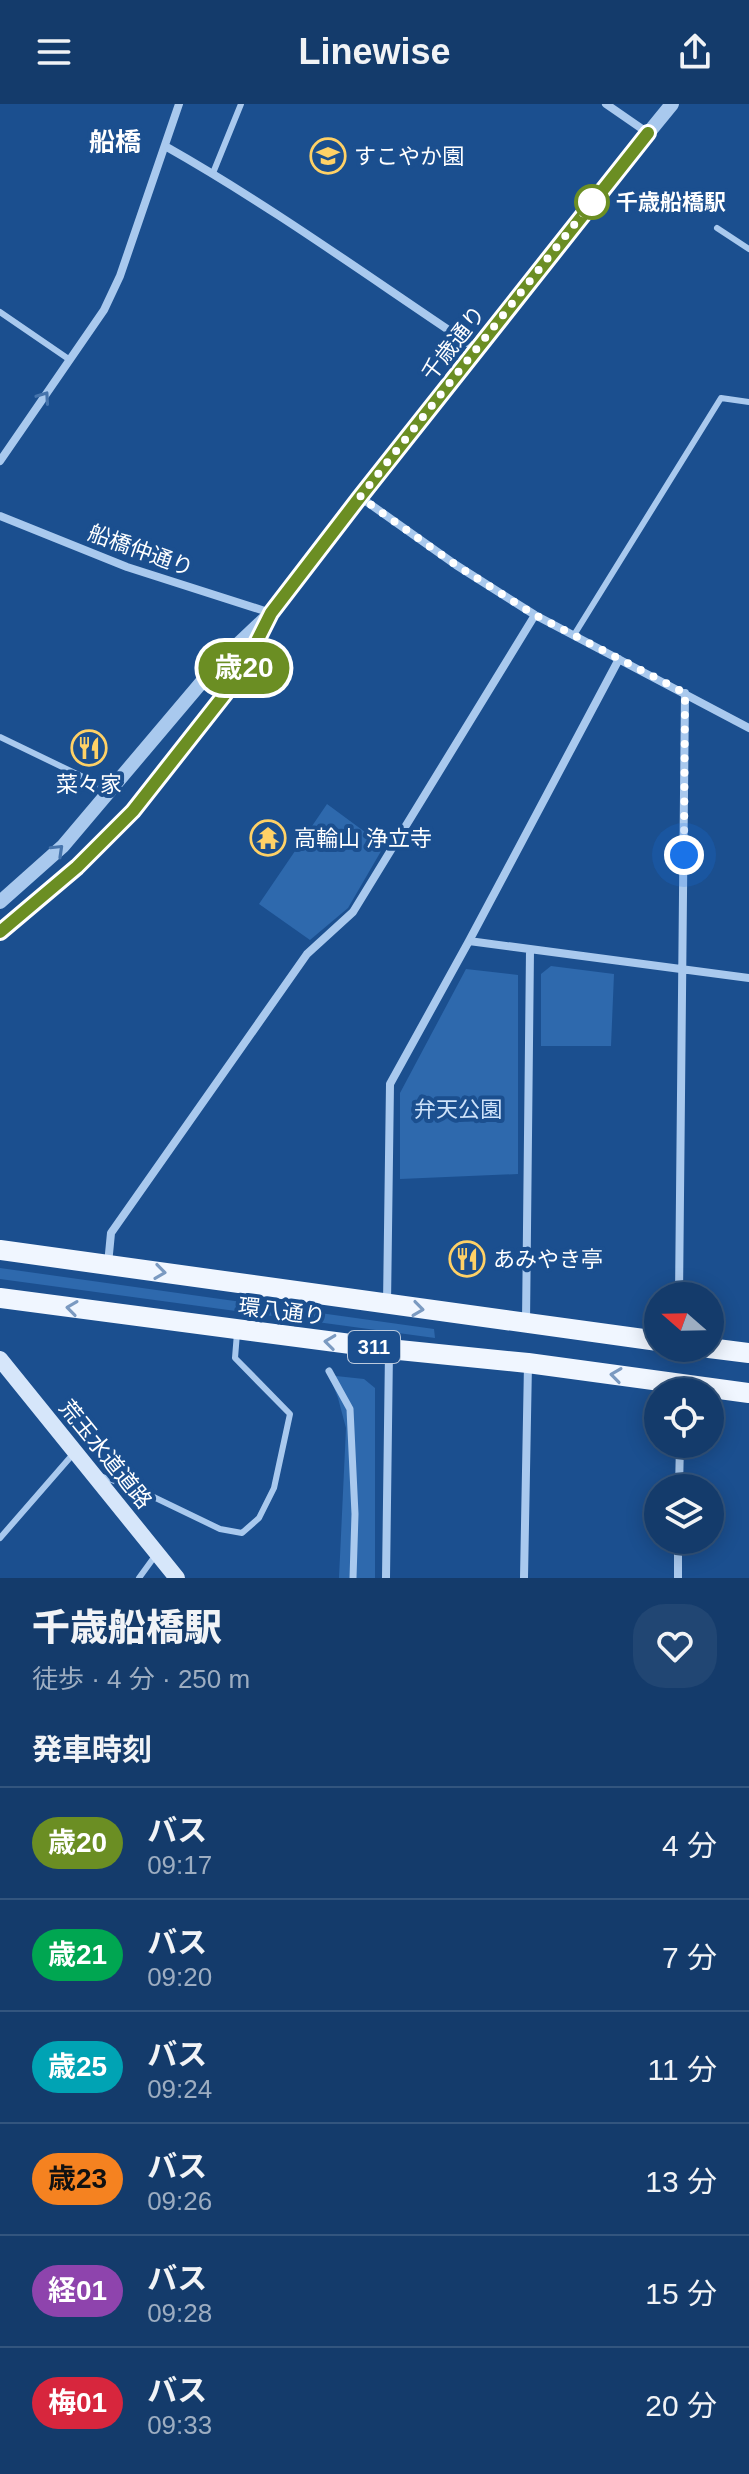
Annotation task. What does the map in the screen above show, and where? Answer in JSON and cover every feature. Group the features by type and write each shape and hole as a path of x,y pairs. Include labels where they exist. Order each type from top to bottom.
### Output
{"main road":[{"name":"環八通り","path":"0,1250 644,1339"},
{"name":"環八通り","path":"0,1298 389,1349 528,1363 644,1382"},
{"path":"724,1350 749,1353"},
{"name":"荒玉水道道路","path":"0,1359 177,1578"},
{"name":"環八通り","path":"724,1391 749,1393"}],"street":[{"path":"0,461 104,310 120,276 179,104"},
{"path":"606,104 648,133"},
{"name":"千歳通り","path":"0,902 63,846 217,664 271,613 672,104"},
{"path":"165,146 213,173 477,349"},
{"path":"360,497 456,565 535,615 749,728"},
{"name":"船橋仲通り","path":"0,516 127,567 271,613"},
{"name":"千歳通り","path":"0,932 77,867 133,811 240,675 271,613"},
{"path":"108,1265 111,1233 307,954 353,912 535,615"},
{"path":"387,1305 390,1084 619,659"},
{"path":"679,1282 685,693"},
{"path":"469,941 749,978"},
{"path":"526,1323 530,950"},
{"path":"386,1578 389,1349"},
{"path":"524,1578 528,1363"},
{"path":"329,1371 350,1409 355,1514 353,1578"},
{"path":"678,1554 678,1578"}],"lane":[{"path":"213,173 241,104"},
{"path":"717,228 749,249"},
{"path":"0,312 70,360"},
{"path":"574,635 721,398 749,402"},
{"path":"0,737 111,791"},
{"path":"93,1474 137,1489 220,1529 242,1533 259,1518 274,1488 290,1414 235,1358 237,1330"},
{"path":"0,1538 76,1452"},
{"path":"139,1578 158,1553"}],"green space":[{"path":"327,804 384,846 348,908 310,940 259,904"},
{"name":"弁天公園","path":"551,966 614,974 611,1046 541,1046 541,974"},
{"name":"弁天公園","path":"466,969 518,975 518,1174 400,1179 400,1093"},
{"path":"0,1268 434,1329 435,1338 0,1279"},
{"path":"330,1377 364,1379 375,1388 375,1578 339,1578 346,1428"}],"bus line":[{"name":"歳20","path":"0,932 77,867 133,811 240,675 271,613 648,133"}],"place":[{"name":"すこやか園","path":"328,156"},
{"name":"千歳船橋駅","path":"592,202"},
{"name":"菜々家","path":"89,748"},
{"name":"高輪山 浄立寺","path":"268,838"},
{"name":"あみやき亭","path":"467,1259"}],"district":[{"name":"船橋","path":"115,142"}],"route":[{"path":"592,202 360,497 456,565 535,615 685,693 684,855"}]}
